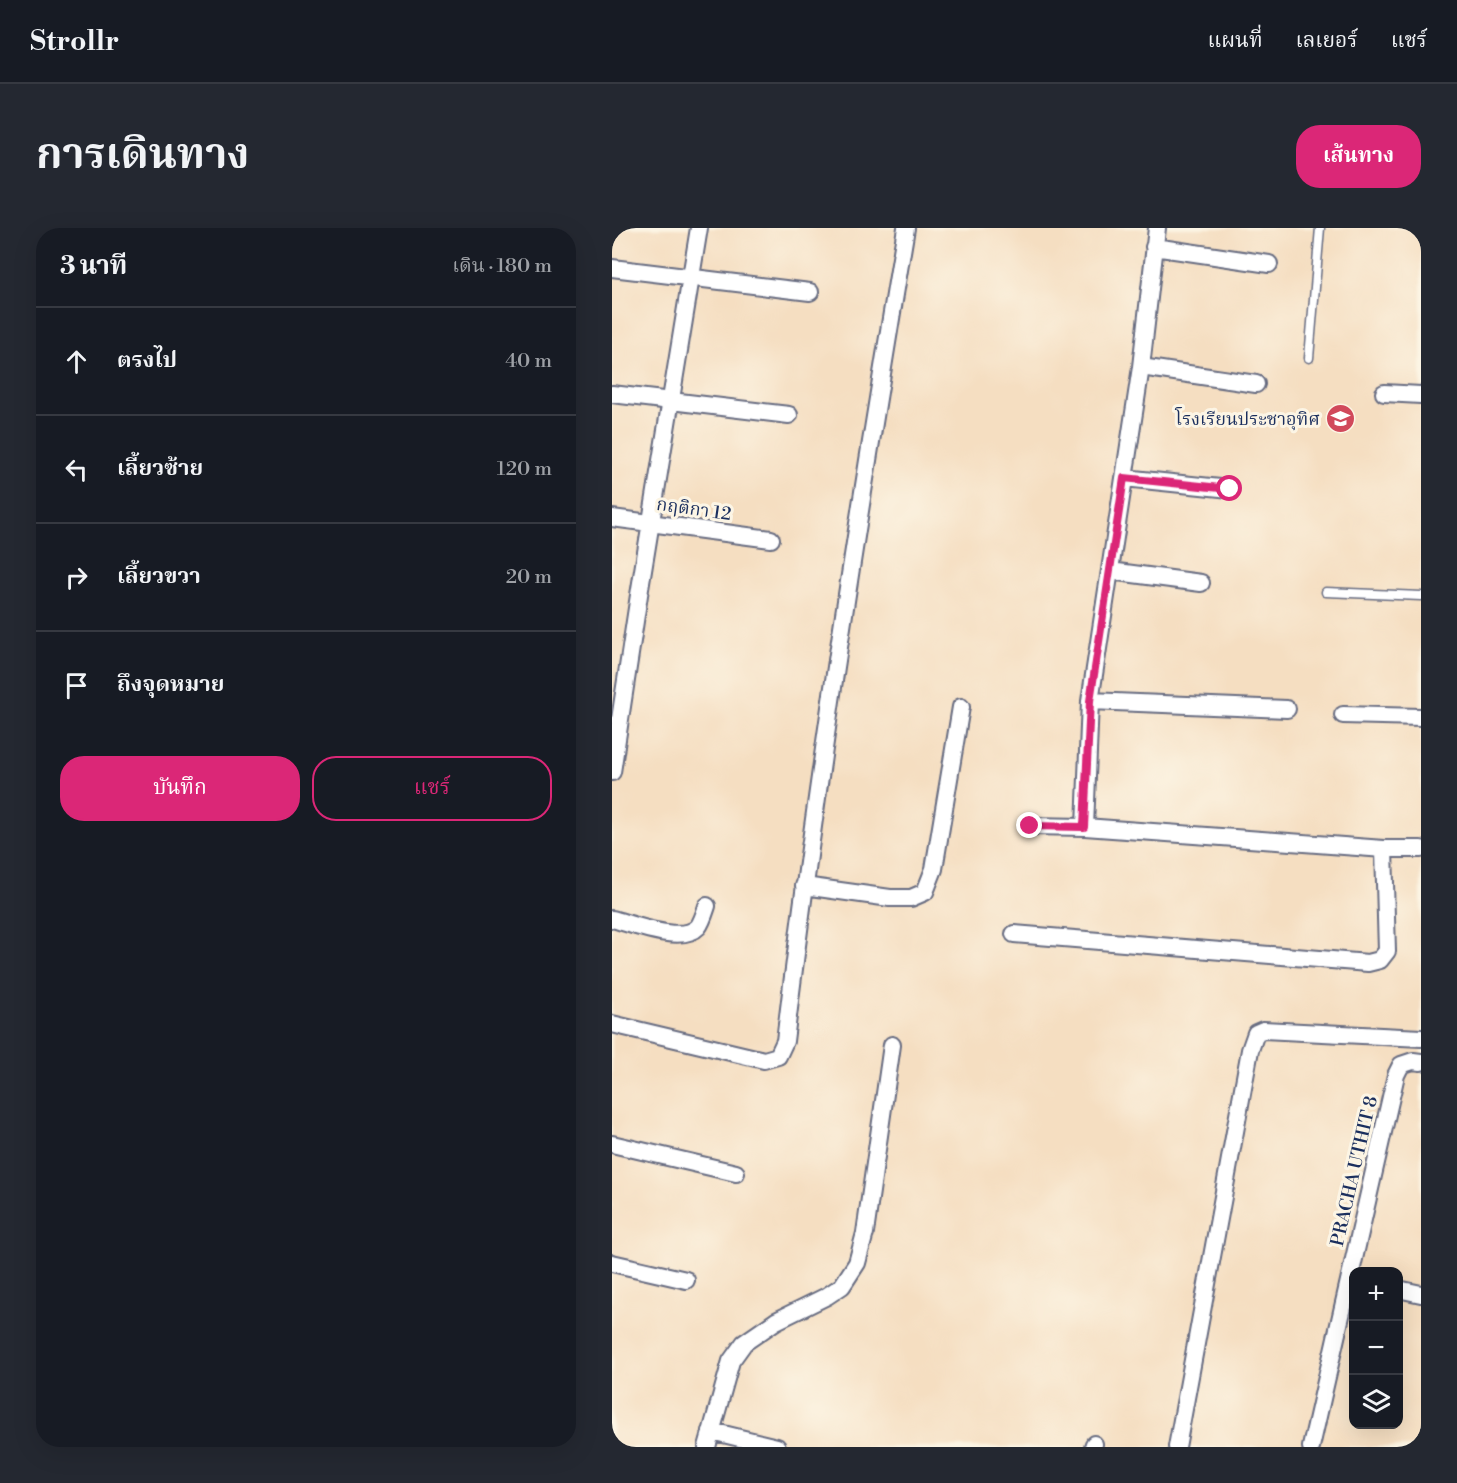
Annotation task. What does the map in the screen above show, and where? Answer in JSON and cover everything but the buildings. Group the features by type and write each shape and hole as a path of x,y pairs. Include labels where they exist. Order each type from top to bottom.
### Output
{"street":[{"path":"612,772 699,228"},
{"path":"612,1024 764,1060 778,1056 785,1041 804,886 872,433 906,228"},
{"path":"1084,827 1090,701 1141,367 1157,228"},
{"path":"1154,247 1269,264"},
{"path":"612,268 810,292"},
{"path":"1141,367 1256,384"},
{"path":"1384,393 1421,395"},
{"path":"612,394 789,415"},
{"path":"1124,478 1230,489"},
{"name":"กฤติกา 12","path":"612,518 771,539"},
{"path":"1110,571 1201,583"},
{"path":"1090,701 1287,710"},
{"path":"804,886 890,898 911,898 925,892 934,869 961,707"},
{"path":"1343,715 1421,717"},
{"path":"1030,826 1084,827 1384,849 1421,849"},
{"path":"1014,934 1368,963 1380,960 1387,951 1384,849"},
{"path":"612,919 667,934 688,933 699,927 707,906"},
{"path":"1177,1447 1250,1050 1256,1033 1263,1030 1421,1038"},
{"path":"777,1447 709,1439 731,1361 744,1343 776,1321 827,1296 842,1286 857,1263 865,1233 892,1045"},
{"name":"PRACHA UTHIT 8","path":"1354,1267 1396,1076 1401,1065 1413,1061 1421,1062"},
{"path":"612,1144 736,1173"},
{"path":"612,1263 686,1280"},
{"name":"PRACHA UTHIT 8","path":"1311,1447 1349,1290"},
{"path":"1403,1290 1421,1294"}],"lane":[{"path":"1309,358 1320,228"},
{"path":"1326,592 1421,596"}],"place":[{"name":"โรงเรียนประชาอุทิศ","path":"1341,419"}],"route":[{"path":"1030,826 1084,827 1090,701 1124,478 1230,489"}]}
